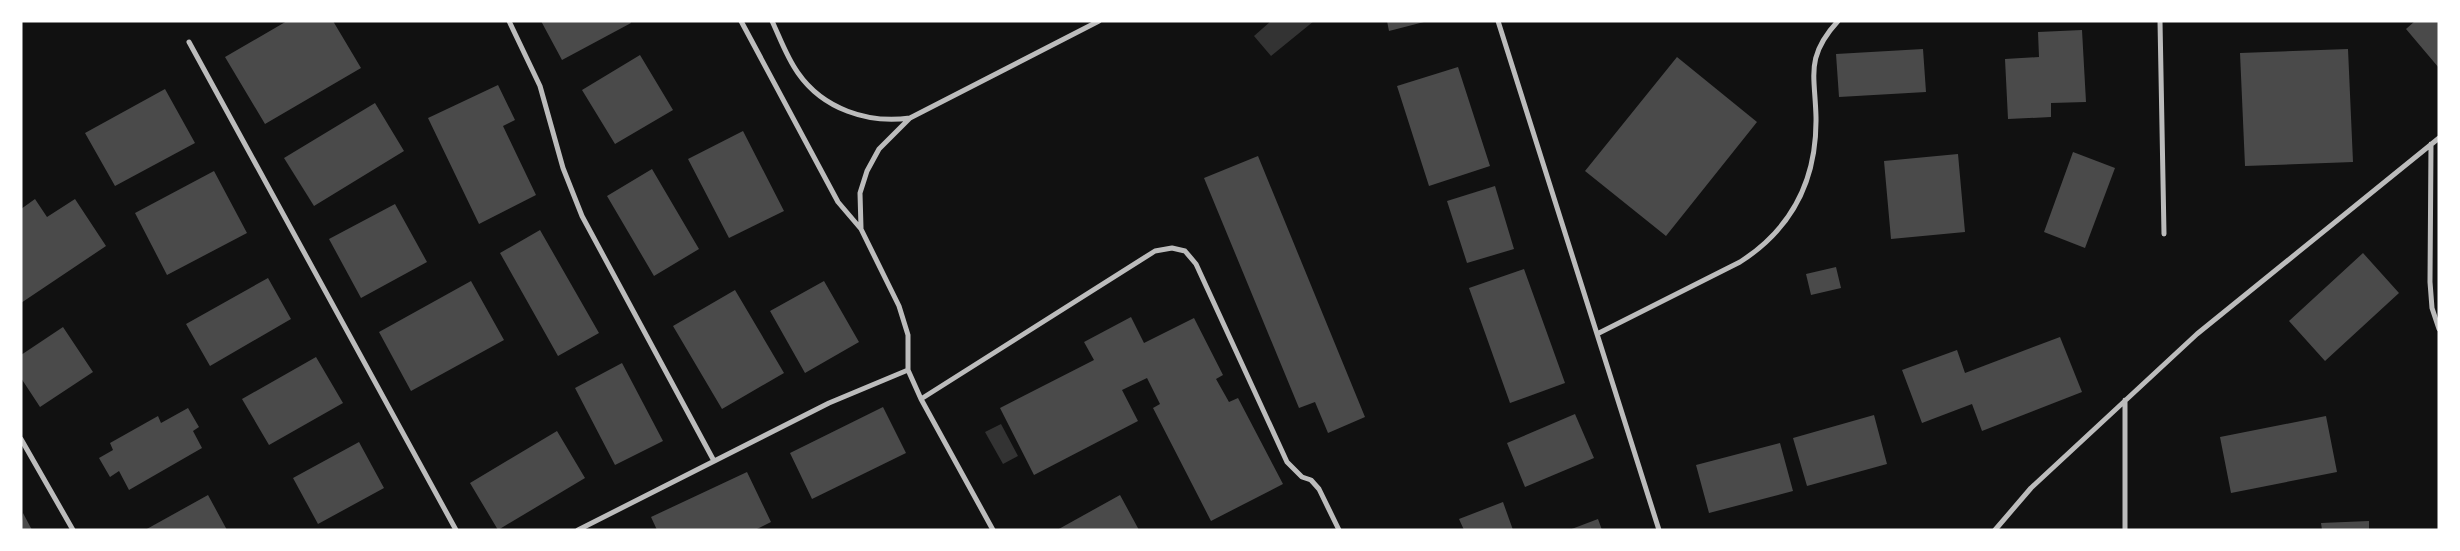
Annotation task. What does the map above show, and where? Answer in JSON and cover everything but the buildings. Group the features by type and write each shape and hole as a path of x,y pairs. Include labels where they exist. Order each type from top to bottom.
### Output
{"street":[{"path":"509,21 540,86 564,168 582,216 714,461"},
{"path":"741,21 838,202 861,228 905,320 909,343 908,370 921,399 993,530"},
{"path":"772,21 797,72 826,101 852,114 897,120 910,118"},
{"path":"861,228 860,194 867,170 879,149 910,118 1099,21"},
{"path":"1498,21 1659,530"},
{"path":"1597,334 1740,262 1755,252 1781,226 1800,198 1812,167 1816,116 1813,71 1822,42 1838,21"},
{"path":"2160,21 2164,234"},
{"path":"189,42 456,530"},
{"path":"1996,530 2031,488 2197,334 2439,138"},
{"path":"2431,144 2430,282 2432,308 2439,329"},
{"path":"921,399 1155,251 1172,248 1185,251 1196,264 1287,462 1302,477 1311,480 1319,489 1339,530"},
{"path":"578,530 829,403 908,370"},
{"path":"2125,400 2125,530"},
{"path":"21,439 73,530"}],"shaded area":[{"path":"1271,21 1314,21 1271,56 1254,36"},
{"path":"1001,424 1018,456 1003,464 985,432"}]}
